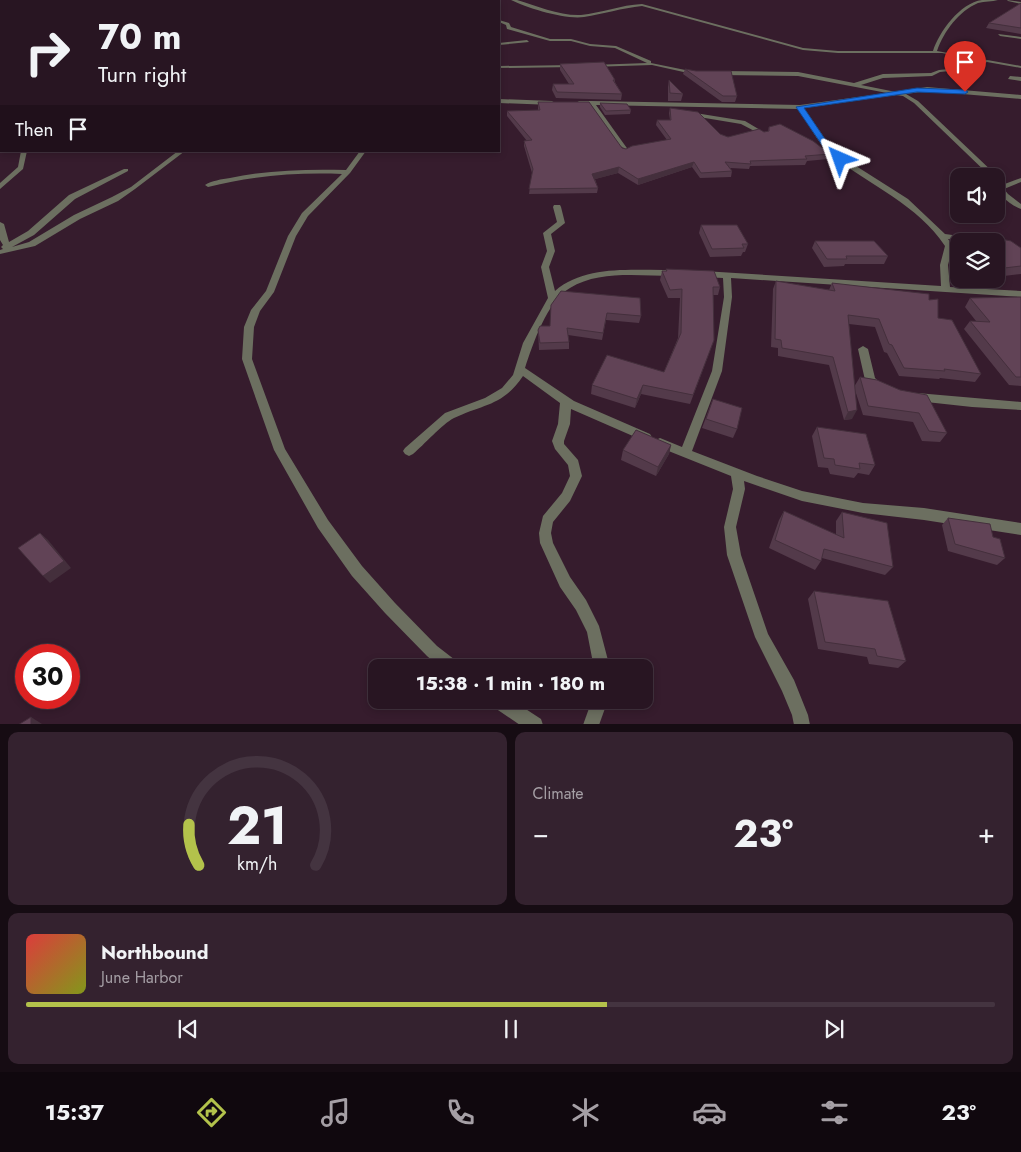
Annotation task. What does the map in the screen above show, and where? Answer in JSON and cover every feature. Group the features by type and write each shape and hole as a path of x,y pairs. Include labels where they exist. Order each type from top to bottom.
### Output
{"street":[{"path":"513,0 566,16 582,16 628,6 642,5 813,50 935,51 1021,67"},
{"path":"935,51 938,40 945,30 966,9 977,2 996,0"},
{"path":"1009,0 1021,3"},
{"path":"500,21 508,24 509,28 544,39 571,40 590,45 622,48 634,57 657,65 682,71 706,73"},
{"path":"1000,35 1021,38"},
{"path":"500,44 527,41"},
{"path":"859,99 852,89 857,85 883,76 932,74 938,71 970,68 987,60"},
{"path":"500,67 657,65"},
{"path":"715,73 794,73 897,93 916,102 986,168"},
{"path":"1010,78 1021,79"},
{"path":"568,103 800,107 897,93 938,90 1021,97"},
{"path":"500,102 560,103"},
{"path":"592,103 626,151"},
{"path":"649,105 743,122 764,134"},
{"path":"800,107 832,153 893,192 942,236 949,246 944,265 946,289"},
{"path":"0,187 21,168 24,152"},
{"path":"0,251 32,244 77,217 115,199 134,188 181,152"},
{"path":"362,152 348,172 305,215 292,236 270,292 256,310 249,327 247,359 280,450 323,524 357,570 390,608 442,659"},
{"path":"0,251 31,233 72,197 126,170"},
{"path":"208,185 228,179 262,174 348,172"},
{"path":"1005,186 1021,180"},
{"path":"1005,195 1021,207"},
{"path":"552,298 545,267 551,251 547,233 560,223 557,207"},
{"path":"0,224 4,240 8,246"},
{"path":"942,236 950,237"},
{"path":"409,450 449,416 489,401 506,391 518,376 528,343 552,298 566,286 586,278 606,274 685,273 1021,294"},
{"path":"685,453 717,371 728,297 727,276"},
{"path":"862,350 870,380 889,391"},
{"path":"520,369 566,401 591,415 737,473 802,496 864,508 933,515 1021,529"},
{"path":"902,396 972,404 1021,406"},
{"path":"566,401 564,424 558,441 559,446 574,463 576,476 566,497 547,520 545,533 547,543 566,582 581,605 594,631 600,659"},
{"path":"737,473 739,489 730,527 734,555 762,637 788,686 802,724"},
{"path":"512,709 534,724"},
{"path":"591,724 597,709"}],"building":[{"path":"1021,3 1021,28 989,23"},
{"path":"604,62 622,94 557,92 553,84 574,84 560,64"},
{"path":"685,69 696,71 731,71 737,96 723,96"},
{"path":"669,80 683,94 670,93"},
{"path":"538,102 589,102 622,148 626,149 632,146 671,139 657,120 671,120 670,108 698,112 720,134 728,137 759,129 764,132 769,131 769,127 780,124 813,141 830,154 805,156 807,159 750,161 751,164 725,162 732,171 701,173 694,162 638,179 619,167 592,174 598,188 529,189 533,169 524,141 532,140 507,111 540,110"},
{"path":"600,103 627,104 631,110 606,111"},
{"path":"701,225 737,225 748,244 742,244 744,248 712,249"},
{"path":"1005,240 1011,241 1021,248 1021,266 1005,268"},
{"path":"815,241 874,241 888,256 846,256 847,259 827,259"},
{"path":"666,269 714,271 720,287 713,287 714,340 693,395 643,385 637,399 592,385 607,355 664,372 681,333 682,289 670,290 662,271 667,271"},
{"path":"776,281 835,291 832,283 929,294 929,300 938,299 938,318 952,320 981,374 944,369 945,371 904,368 892,345 889,344 879,319 848,315 857,410 848,412 833,357 782,348 781,340 775,339"},
{"path":"561,291 640,298 641,316 607,313 603,333 567,328 569,342 540,343 538,330 540,326 550,326 551,305"},
{"path":"1021,297 1021,377 1016,377 970,321 990,322 970,298"},
{"path":"860,377 877,380 900,390 927,395 947,433 929,431 919,413 868,406"},
{"path":"713,399 742,408 737,429 706,419"},
{"path":"817,427 866,434 875,465 859,463 860,469 835,465 834,459 824,458"},
{"path":"636,430 671,445 658,467 623,450"},
{"path":"784,511 844,538 842,512 887,523 893,567 824,549 821,561 775,540"},
{"path":"948,518 990,524 993,537 1000,539 1005,558 955,544"},
{"path":"40,533 64,561 43,576 18,548"},
{"path":"814,591 888,601 906,661 877,656 875,649 825,642"},
{"path":"31,717 31,724 20,724"}],"route":[{"path":"840,159 825,144 810,119 800,107 833,104 906,91 938,90 965,92"}]}
